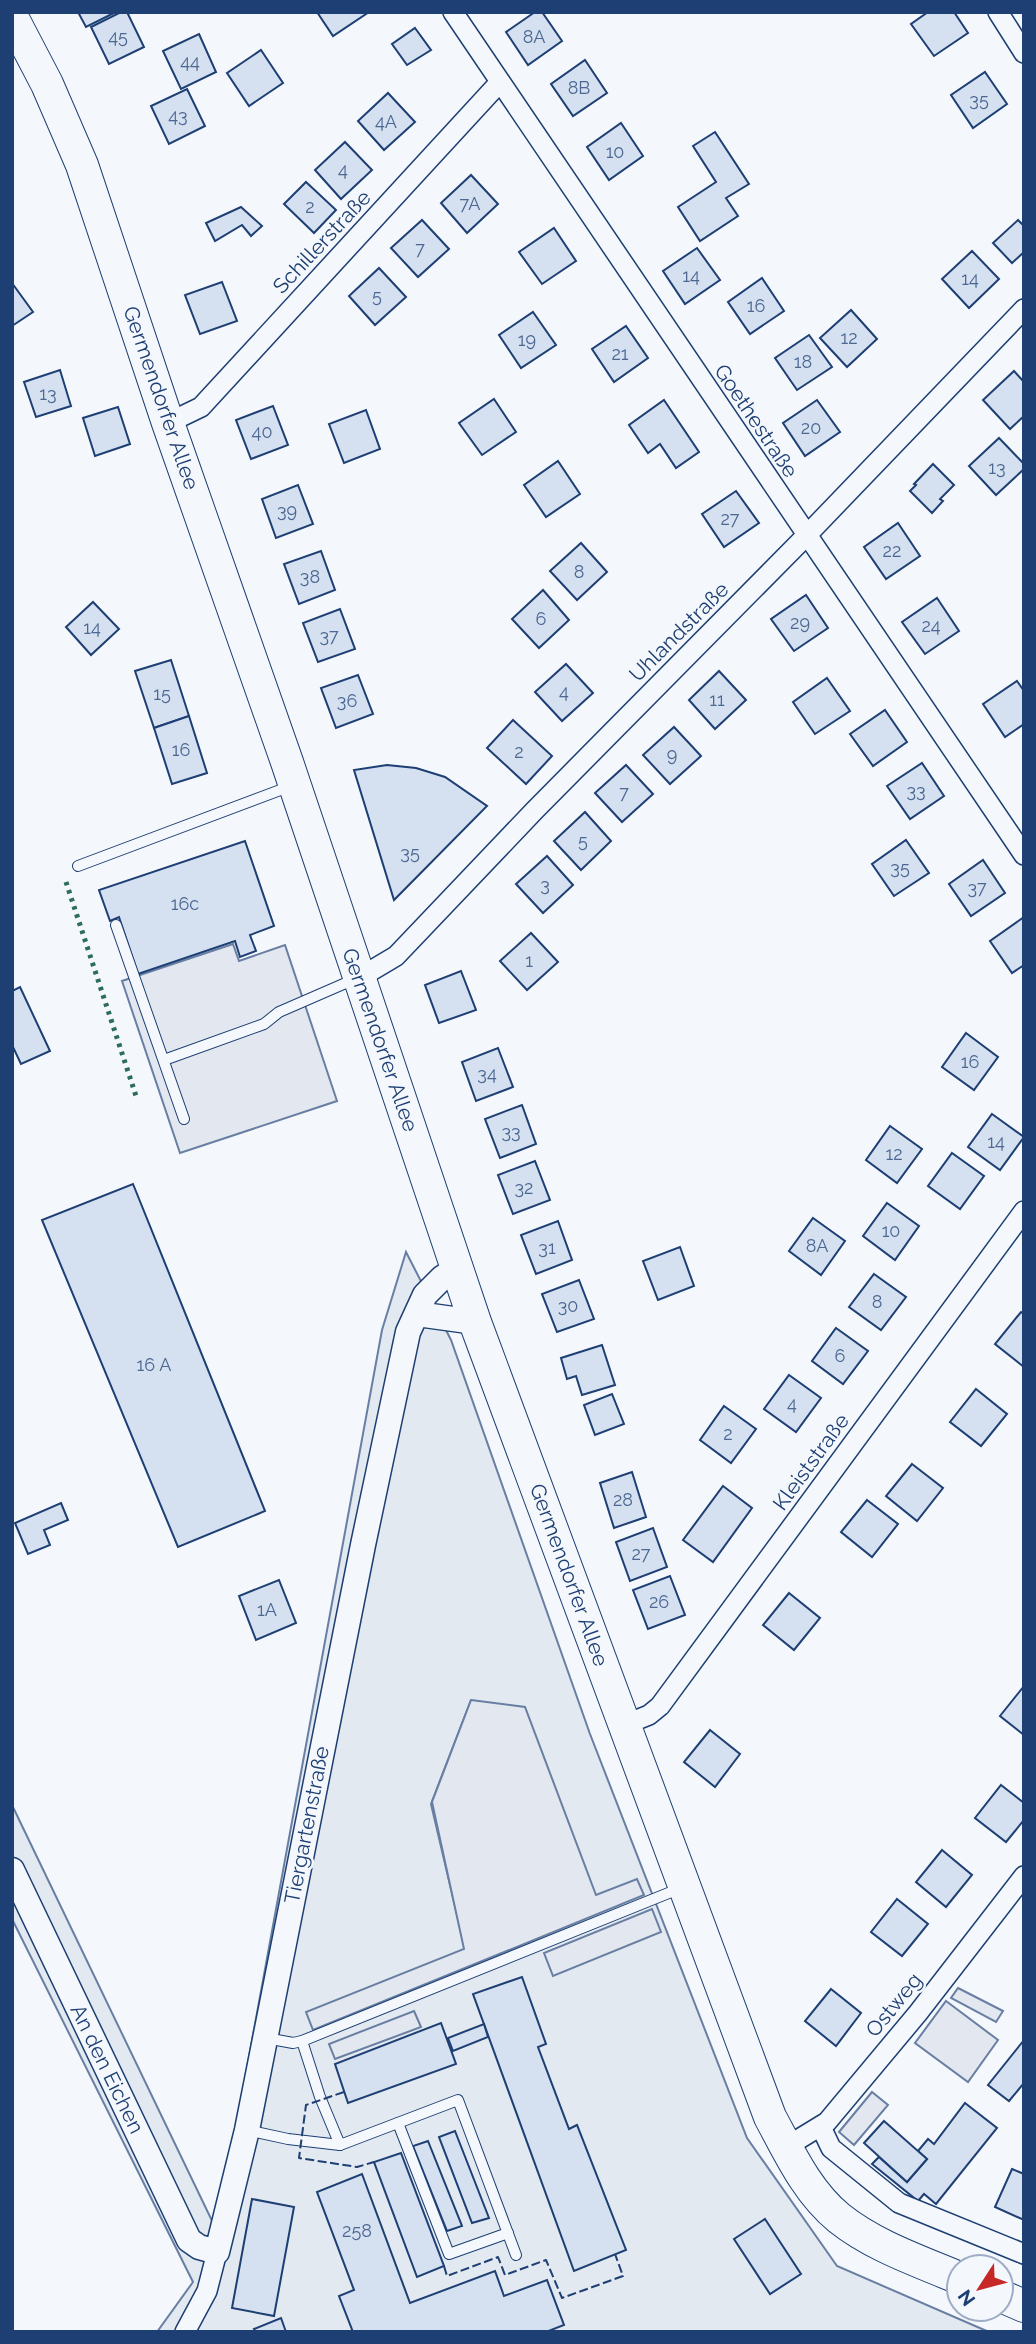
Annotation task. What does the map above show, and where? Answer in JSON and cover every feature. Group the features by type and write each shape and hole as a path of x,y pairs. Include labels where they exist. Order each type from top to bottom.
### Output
{"main road":[{"name":"Germendorfer Allee","path":"12,17 47,84 82,165 168,422 295,785 475,1322 770,2117 816,2193 839,2218 879,2243 945,2272"}],"street":[{"name":"Goethestraße","path":"453,12 1024,855"},
{"path":"998,12 1024,53"},
{"name":"Schillerstraße","path":"168,422 201,407 500,82"},
{"name":"Uhlandstraße","path":"359,978 396,956 1024,309"},
{"name":"Kleiststraße","path":"624,1725 649,1715 660,1706 1024,1211"},
{"name":"Tiergartenstraße","path":"185,2332 208,2291 247,2130 408,1332 425,1295 457,1268"},
{"path":"417,1314 475,1322"},
{"name":"An den Eichen","path":"12,1870 189,2240 199,2247 217,2252"},
{"name":"Ostweg","path":"786,2147 821,2127 918,2013 1024,1875"},
{"path":"821,2127 831,2148 899,2203 1024,2254"}],"lane":[{"path":"78,866 295,785"},
{"path":"116,925 184,1119"},
{"path":"164,1060 264,1024 279,1012 359,978"},
{"path":"265,2038 293,2043 302,2041 683,1887"},
{"path":"302,2041 320,2097 340,2145"},
{"path":"247,2130 288,2139 340,2145 458,2100 516,2255"},
{"path":"398,2123 449,2254 508,2232"}],"shaded area":[{"path":"233,944 239,961 285,945 337,1101 180,1153 122,981"},
{"path":"406,1252 451,1340 590,1734 747,2138 837,2266 945,2313 945,2323 968,2323 989,2332 157,2332 193,2282 12,1919 12,1805 214,2225 222,2204 382,1330","holes":["471,1700 465,1949 431,1804"]},
{"path":"471,1700 525,1707 596,1895 637,1879 644,1895 313,2030 306,2012 464,1949 432,1802"},
{"path":"652,1909 661,1932 553,1976 544,1953"},
{"path":"958,1988 1003,2011 996,2022 951,1998"},
{"path":"946,2001 998,2040 968,2082 915,2043"},
{"path":"414,2011 421,2027 335,2059 329,2044"},
{"path":"872,2092 888,2105 854,2145 839,2132"}],"building":[{"path":"78,12 116,12 86,27"},
{"path":"121,12 127,12 144,47 109,64 91,27"},
{"path":"317,12 369,12 333,36"},
{"path":"535,12 542,12 562,41 528,65 506,32"},
{"path":"928,12 954,12 968,33 934,56 911,24"},
{"path":"415,28 431,50 407,65 392,44"},
{"path":"199,34 216,72 181,89 163,51"},
{"path":"261,50 283,83 249,106 227,73"},
{"path":"585,60 607,93 573,116 551,84"},
{"path":"985,72 1007,104 973,128 951,95"},
{"path":"187,89 205,126 169,144 151,106"},
{"path":"388,93 415,122 384,150 358,121"},
{"path":"621,123 643,156 609,180 587,147"},
{"path":"715,132 749,184 726,198 738,216 700,241 678,207 716,182 693,146"},
{"path":"345,142 372,170 341,199 315,170"},
{"path":"471,175 498,204 467,233 441,203"},
{"path":"306,182 336,210 314,233 284,204"},
{"path":"241,207 262,226 251,236 242,225 215,241 206,223"},
{"path":"422,220 449,249 418,277 391,248"},
{"path":"1018,220 1024,226 1024,252 1012,263 993,243"},
{"path":"554,228 576,261 542,284 519,252"},
{"path":"697,248 720,280 685,304 663,271"},
{"path":"972,251 999,279 969,308 942,279"},
{"path":"379,268 406,297 375,325 349,296"},
{"path":"762,278 784,311 750,334 728,302"},
{"path":"222,282 237,321 200,334 185,295"},
{"path":"12,283 33,312 12,326"},
{"path":"851,310 877,339 847,367 820,338"},
{"path":"533,312 556,345 521,368 499,335"},
{"path":"626,326 648,358 614,382 592,349"},
{"path":"809,335 832,367 797,390 775,358"},
{"path":"60,370 71,406 36,417 24,382"},
{"path":"1014,371 1024,382 1024,416 1010,429 983,400"},
{"path":"494,399 516,432 482,455 459,423"},
{"path":"664,400 699,452 676,468 660,444 648,453 629,425"},
{"path":"817,400 840,432 805,456 783,423"},
{"path":"273,406 288,445 251,459 236,420"},
{"path":"118,407 130,444 95,456 83,418"},
{"path":"366,410 380,449 344,463 329,424"},
{"path":"999,438 1024,464 1024,469 996,495 969,466"},
{"path":"558,461 580,494 546,517 524,485"},
{"path":"933,464 954,485 940,499 943,501 932,513 910,491"},
{"path":"298,485 313,524 276,538 262,499"},
{"path":"736,491 759,523 724,547 702,514"},
{"path":"898,523 920,556 886,579 864,547"},
{"path":"581,543 607,572 577,600 550,571"},
{"path":"321,551 335,590 299,604 284,564"},
{"path":"543,590 569,620 539,648 512,619"},
{"path":"806,595 828,628 794,651 771,619"},
{"path":"937,598 959,631 925,654 902,622"},
{"path":"93,602 119,629 91,655 66,627"},
{"path":"340,609 355,649 318,662 303,623"},
{"path":"171,660 189,716 154,728 135,671"},
{"path":"566,664 593,693 562,721 535,692"},
{"path":"719,671 746,700 715,729 689,700"},
{"path":"358,675 373,714 336,728 321,688"},
{"path":"827,678 850,711 815,734 793,702"},
{"path":"1017,681 1024,691 1024,724 1005,737 983,704"},
{"path":"885,710 907,742 873,766 850,734"},
{"path":"189,716 207,773 172,784 154,728"},
{"path":"513,720 552,756 526,784 487,748"},
{"path":"674,727 701,756 670,784 643,755"},
{"path":"922,763 944,796 910,819 887,786"},
{"path":"387,765 416,768 445,777 487,806 394,900 354,770"},
{"path":"626,765 653,794 622,822 595,793"},
{"path":"585,812 611,841 581,870 554,841"},
{"path":"906,840 929,873 894,896 872,864"},
{"path":"245,841 274,926 250,935 256,951 240,957 235,941 138,974 119,917 110,921 99,890"},
{"path":"547,856 573,885 543,913 516,884"},
{"path":"983,860 1005,893 971,916 949,884"},
{"path":"1024,917 1024,965 1012,973 990,941"},
{"path":"531,933 558,962 527,990 500,961"},
{"path":"461,971 476,1010 439,1023 425,985"},
{"path":"20,987 50,1051 21,1064 12,1045 12,991"},
{"path":"966,1033 998,1057 974,1090 942,1067"},
{"path":"498,1048 513,1087 476,1101 462,1062"},
{"path":"522,1105 536,1144 500,1158 485,1119"},
{"path":"992,1114 1024,1137 1000,1170 968,1147"},
{"path":"890,1126 922,1149 897,1183 866,1160"},
{"path":"952,1153 984,1176 960,1209 928,1186"},
{"path":"535,1161 550,1200 513,1214 498,1175"},
{"path":"133,1184 265,1511 178,1547 42,1220"},
{"path":"887,1203 919,1226 895,1260 863,1236"},
{"path":"813,1218 845,1241 821,1275 789,1251"},
{"path":"558,1221 572,1260 536,1274 521,1235"},
{"path":"680,1247 694,1286 658,1300 643,1261"},
{"path":"874,1274 906,1297 881,1330 849,1307"},
{"path":"579,1280 594,1319 557,1332 542,1294"},
{"path":"1021,1312 1024,1314 1024,1367 995,1344"},
{"path":"836,1328 868,1351 843,1384 812,1361"},
{"path":"602,1345 615,1385 582,1395 576,1376 567,1379 561,1358"},
{"path":"789,1375 821,1398 796,1432 764,1409"},
{"path":"976,1389 1007,1414 981,1446 950,1422"},
{"path":"612,1394 624,1424 595,1435 584,1405"},
{"path":"724,1406 756,1429 731,1463 700,1440"},
{"path":"912,1464 943,1488 917,1521 886,1496"},
{"path":"632,1472 646,1517 614,1528 600,1483"},
{"path":"723,1486 752,1508 713,1562 683,1540"},
{"path":"867,1500 898,1524 872,1557 841,1532"},
{"path":"61,1503 68,1520 44,1530 50,1545 28,1554 15,1523"},
{"path":"653,1528 667,1567 630,1581 616,1542"},
{"path":"670,1576 685,1615 648,1629 633,1590"},
{"path":"279,1580 296,1623 256,1640 239,1596"},
{"path":"789,1593 820,1618 794,1650 763,1625"},
{"path":"1024,1686 1024,1735 1000,1716"},
{"path":"710,1730 740,1754 715,1787 684,1762"},
{"path":"1001,1785 1024,1803 1024,1820 1006,1842 975,1818"},
{"path":"942,1850 972,1875 946,1907 916,1882"},
{"path":"897,1899 928,1924 902,1956 871,1932"},
{"path":"522,1977 546,2044 538,2047 569,2129 577,2125 626,2250 574,2271 473,1994"},
{"path":"831,1989 861,2013 836,2046 805,2021"},
{"path":"441,2023 456,2064 348,2103 335,2064"},
{"path":"484,2024 488,2037 453,2051 448,2038"},
{"path":"1024,2040 1024,2083 1009,2101 988,2085"},
{"path":"965,2103 997,2128 936,2204 924,2194 918,2201 872,2164 879,2157 907,2182 927,2159 918,2151 928,2139 934,2144"},
{"path":"884,2121 927,2159 907,2182 864,2143"},
{"path":"455,2131 489,2218 472,2223 439,2137"},
{"path":"428,2141 462,2226 447,2231 413,2146"},
{"path":"401,2153 444,2266 417,2277 374,2162"},
{"path":"1012,2169 1024,2174 1024,2220 995,2207"},
{"path":"362,2174 410,2303 495,2271 504,2296 547,2280 564,2325 546,2332 353,2332 339,2296 354,2290 317,2192"},
{"path":"252,2199 294,2207 274,2316 232,2308"},
{"path":"765,2219 801,2274 770,2294 734,2239"},
{"path":"281,2318 286,2332 256,2332 254,2329"}],"hedge":[{"path":"66,882 136,1096"}],"fence":[{"path":"344,2092 306,2105 299,2158 357,2167 374,2162"},
{"path":"444,2266 447,2276 498,2257 505,2275 546,2260 562,2298 623,2276 615,2254"}]}
